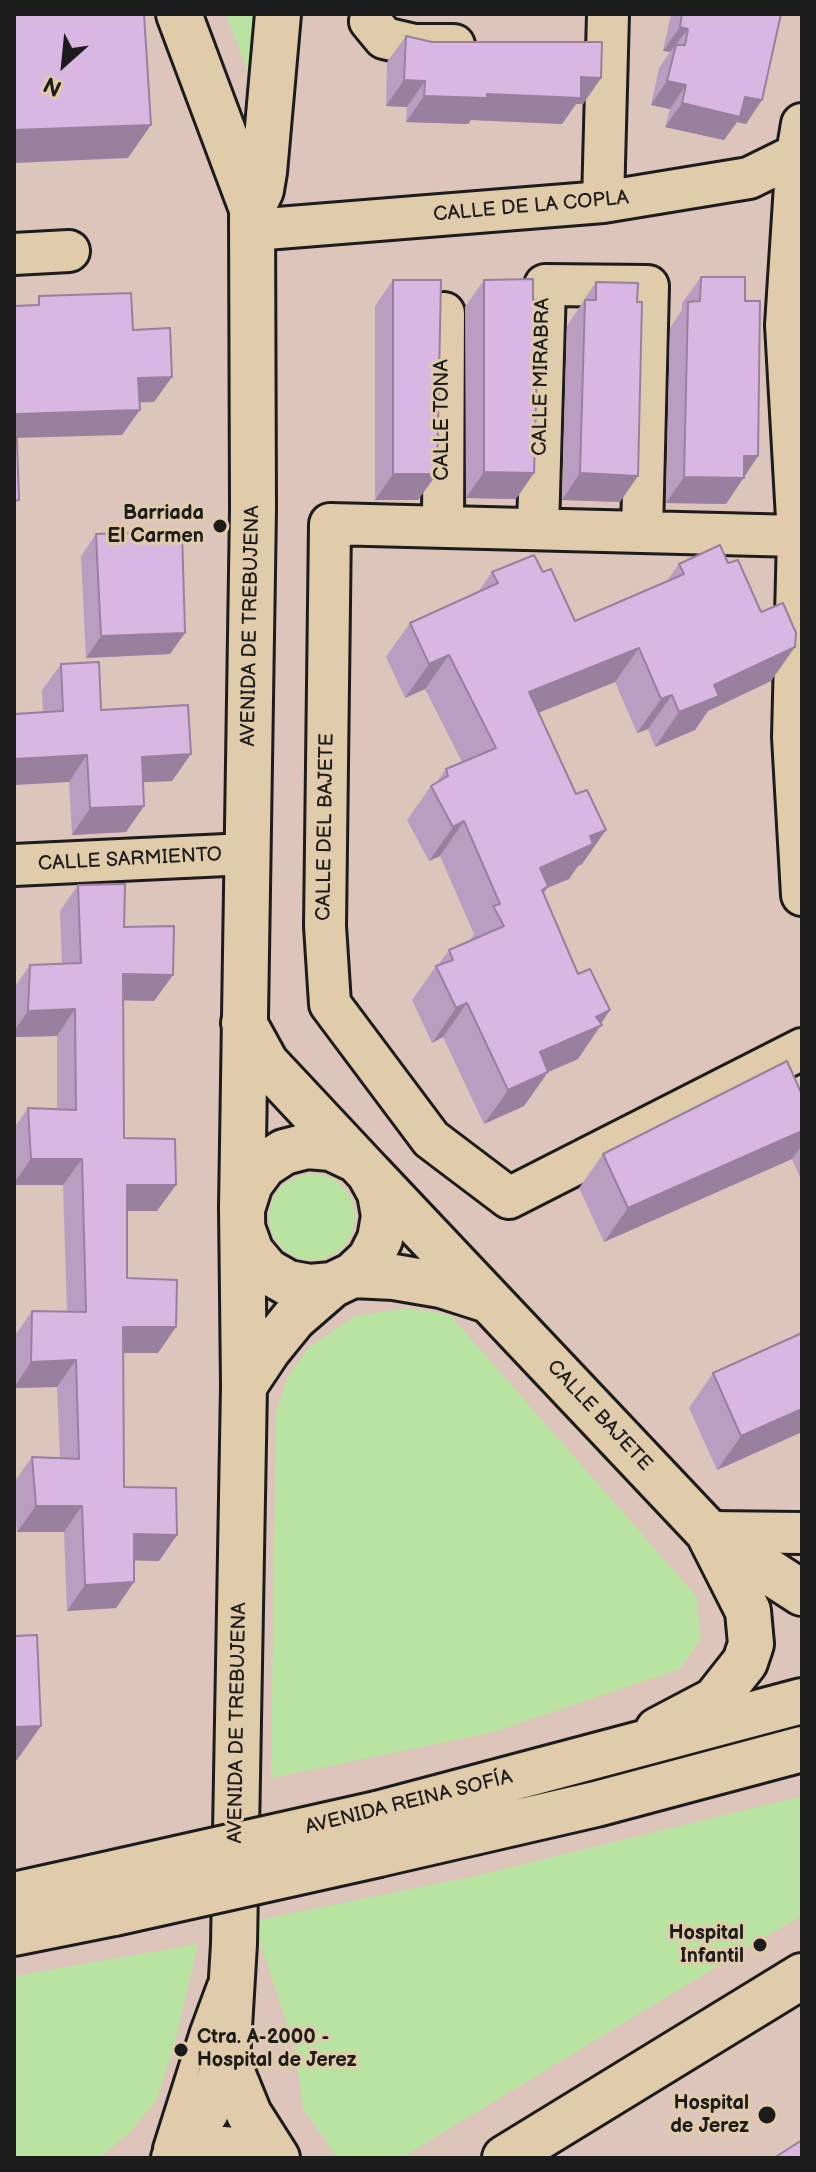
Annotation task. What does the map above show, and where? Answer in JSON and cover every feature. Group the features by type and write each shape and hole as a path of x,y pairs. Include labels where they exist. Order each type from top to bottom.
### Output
{"main road":[{"path":"179,14 211,97 252,220"},
{"path":"252,220 264,172 278,14"},
{"name":"AVENIDA DE TREBUJENA","path":"174,2158 206,2112 227,2060 234,1944 244,1386 242,1219 253,509 252,220"},
{"name":"AVENIDA DE TREBUJENA","path":"244,1023 266,1063 360,1166 380,1193 384,1216 380,1239 370,1259 294,1318 244,1386"},
{"name":"AVENIDA DE TREBUJENA","path":"343,1280 310,1287 288,1283 267,1271 251,1252 242,1219 250,1184 264,1165 284,1152 307,1146 331,1148 360,1166"},
{"name":"CALLE BAJETE","path":"360,1166 708,1532"},
{"name":"CALLE BAJETE","path":"343,1280 394,1277 441,1285 490,1301"},
{"path":"708,1532 802,1593"},
{"path":"629,1745 715,1700 745,1662 751,1644 748,1611 708,1532"},
{"name":"AVENIDA REINA SOFÍA","path":"378,1834 629,1745 802,1701"},
{"name":"AVENIDA REINA SOFÍA","path":"14,1933 105,1895 378,1834 596,1804 802,1749"},
{"name":"AVENIDA REINA SOFÍA","path":"14,1895 105,1895"},
{"path":"505,2158 802,1976"},
{"name":"AVENIDA DE TREBUJENA","path":"227,2060 249,2114 277,2158"},
{"path":"174,2158 210,2148 248,2151 264,2158"}],"street":[{"path":"160,14 211,97"},
{"path":"372,14 370,21 384,38 414,45 494,45"},
{"path":"596,35 603,202"},
{"path":"800,144 786,325 798,536 793,737 802,895"},
{"name":"CALLE DE LA COPLA","path":"252,220 603,202 749,178 800,144"},
{"path":"14,254 69,251"},
{"name":"CALLE MIRABRA","path":"538,529 545,285 648,286 642,532"},
{"name":"CALLE TONA","path":"443,527 444,313"},
{"name":"CALLE DEL BAJETE","path":"798,536 330,524 325,926 330,1004 431,1139 509,1198 802,1049"},
{"name":"CALLE SARMIENTO","path":"14,865 247,854"},
{"path":"708,1532 802,1533"}],"lane":[{"path":"161,2158 201,2031 234,1944"}],"green space":[{"path":"226,14 265,14 256,94"},
{"path":"312,1174 336,1181 348,1193 355,1217 348,1241 336,1253 312,1260 288,1253 276,1241 269,1217 276,1193 288,1181"},
{"path":"407,1308 450,1315 696,1596 701,1639 680,1669 490,1733 271,1778 276,1412 288,1376 309,1347 355,1316"},
{"path":"802,1796 802,1915 401,2158 345,2158 335,2154 303,2109 295,2048 253,1921 475,1876"},
{"path":"198,1944 174,2046 156,2101 131,2131 99,2158 14,2158 14,1976"}],"building":[{"path":"14,14 144,14 151,125 14,130"},
{"path":"682,14 781,14 762,100 745,97 740,117 682,103 686,85 667,81 676,45 685,45 688,29 680,27"},
{"path":"406,36 432,42 602,42 601,78 581,77 581,98 487,94 487,98 424,96 425,81 404,80"},
{"path":"701,277 745,277 745,301 760,301 758,456 744,456 744,478 684,477 688,302 700,301"},
{"path":"533,279 533,300 539,300 534,473 484,472 484,280"},
{"path":"393,280 441,280 437,474 393,474"},
{"path":"596,282 638,283 637,302 642,302 638,476 580,473 585,300 596,300"},
{"path":"131,293 133,330 170,328 172,377 138,378 140,410 16,414 19,500 14,501 14,306 39,305 39,296"},
{"path":"182,531 185,633 101,636 96,534"},
{"path":"720,545 728,563 738,560 761,612 783,603 796,633 795,647 714,685 719,696 679,712 672,695 661,699 639,648 529,692 576,794 587,790 606,830 590,836 593,844 540,868 548,886 542,890 578,974 590,969 610,1010 596,1017 602,1025 540,1052 548,1072 508,1090 467,1003 456,1008 436,966 453,960 449,950 504,926 493,906 500,904 464,821 453,827 431,786 448,776 446,769 496,748 449,655 429,664 410,623 498,583 492,572 534,555 543,572 551,569 575,621 684,574 679,564"},
{"path":"99,662 101,710 188,705 191,754 142,757 144,806 90,808 87,755 14,759 14,714 63,711 61,664"},
{"path":"125,884 124,927 174,926 173,975 123,974 124,1138 175,1139 176,1185 127,1185 127,1278 177,1280 176,1327 123,1327 124,1487 176,1488 177,1535 134,1534 134,1582 85,1585 82,1506 36,1506 32,1457 79,1459 76,1360 31,1362 32,1311 86,1312 82,1159 31,1159 28,1108 76,1110 75,1009 28,1011 30,965 81,963 78,885"},
{"path":"787,1061 802,1095 802,1131 628,1208 603,1154"},
{"path":"802,1333 802,1409 741,1436 713,1373"},
{"path":"37,1635 41,1726 14,1727 14,1636"},
{"path":"802,2140 802,2158 774,2158"}],"place":[{"name":"Barriada El Carmen","path":"220,526"},
{"name":"Hospital Infantil","path":"760,1945"},
{"name":"Ctra. A-2000 - Hospital de Jerez","path":"181,2050"},
{"name":"Hospital de Jerez","path":"767,2115"}]}
